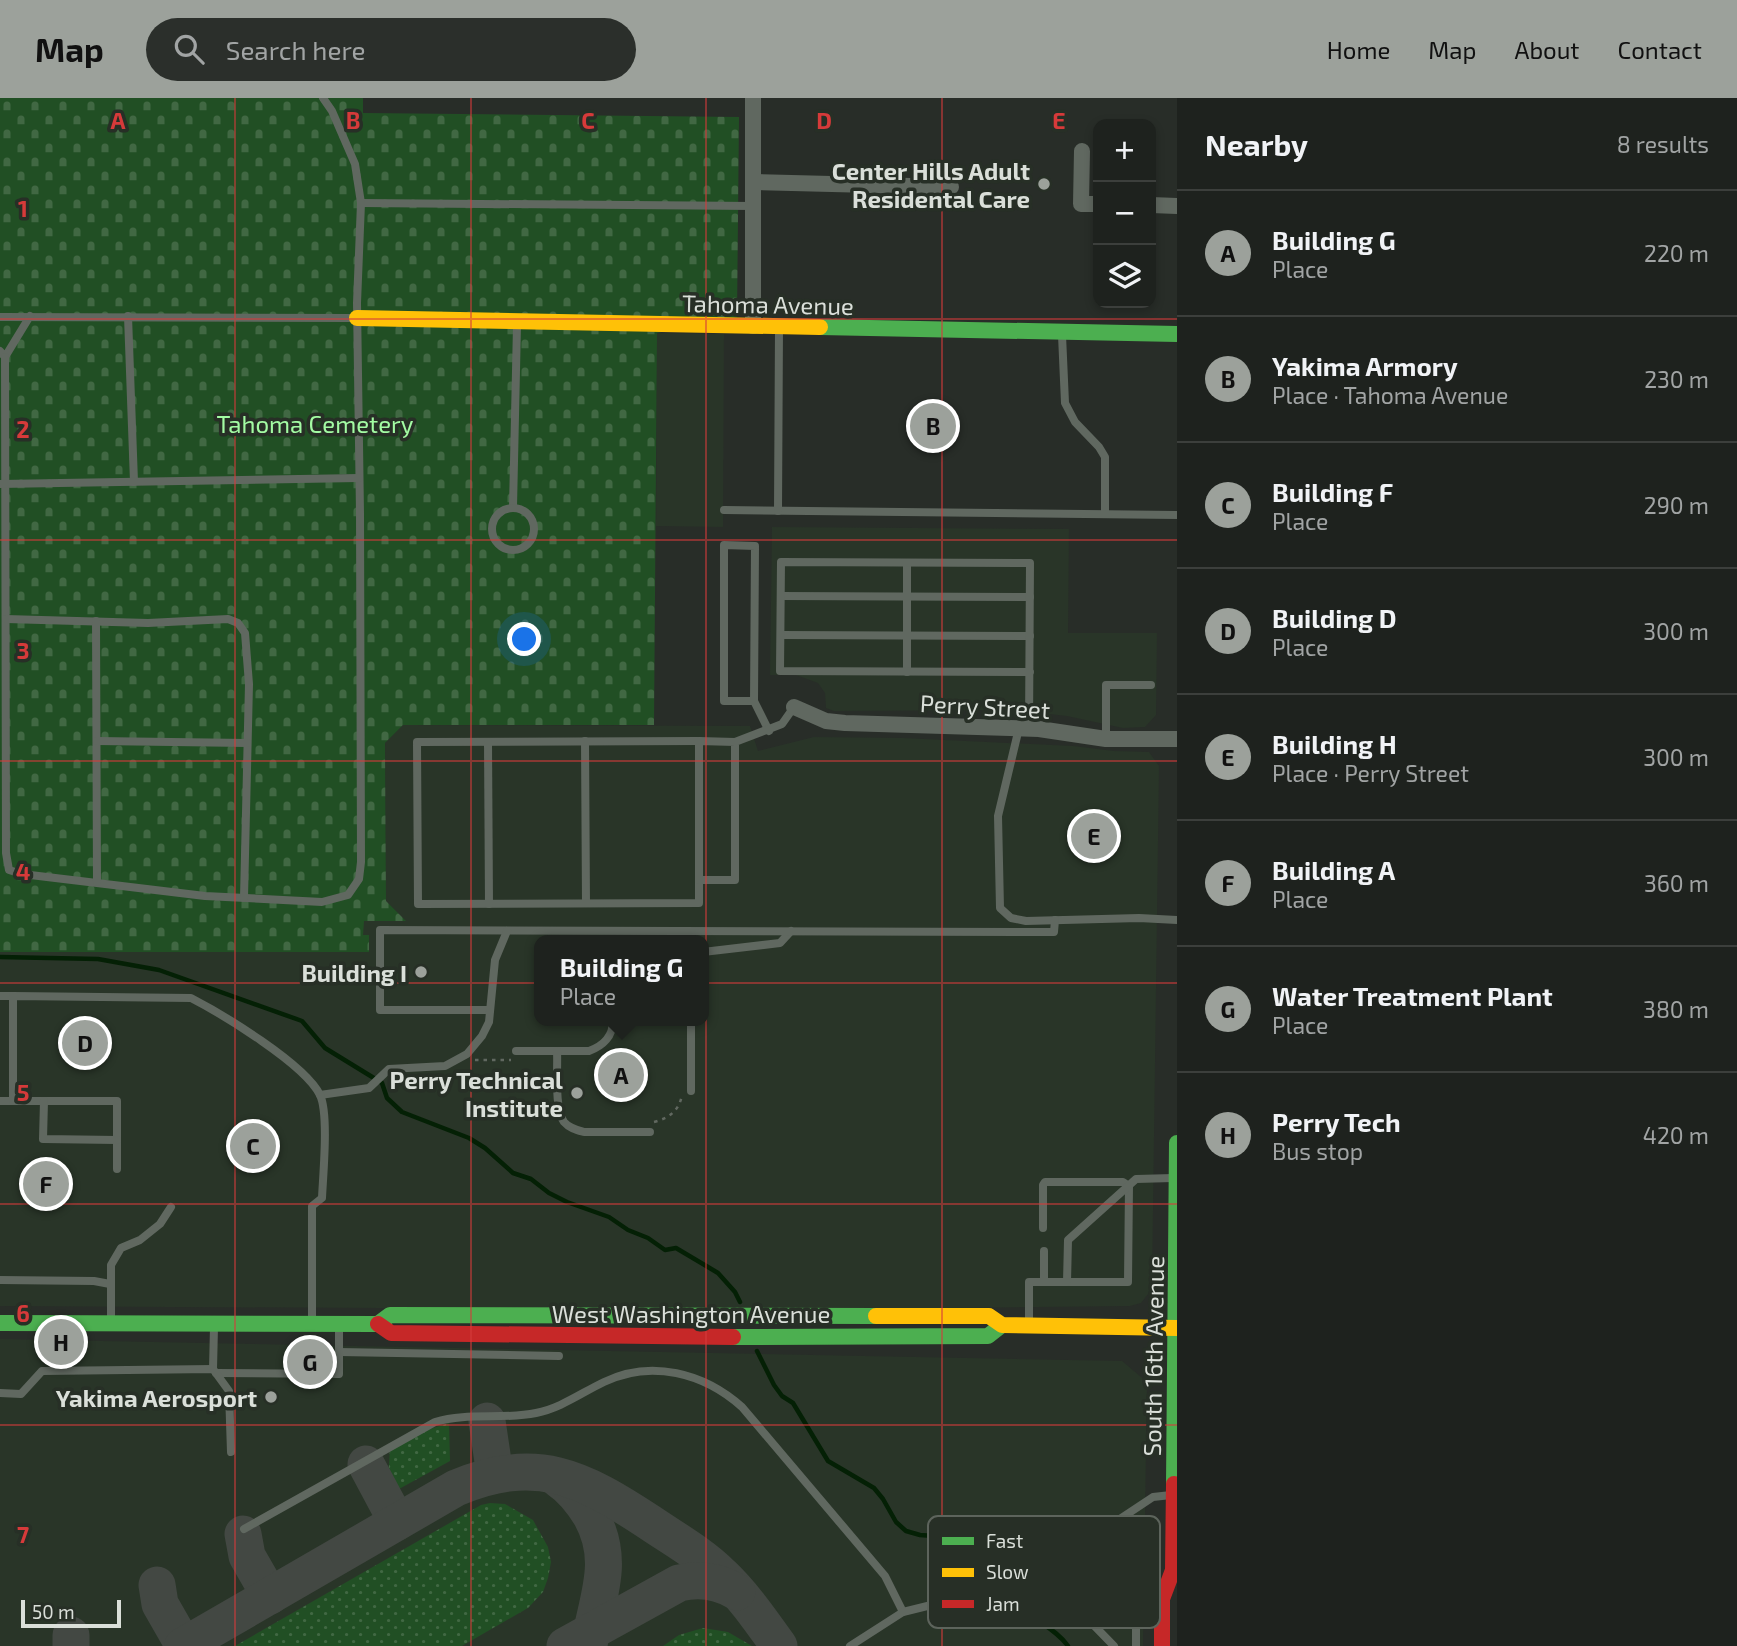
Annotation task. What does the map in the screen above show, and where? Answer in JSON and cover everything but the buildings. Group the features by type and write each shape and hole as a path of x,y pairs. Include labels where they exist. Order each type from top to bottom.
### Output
{"main road":[{"name":"Tahoma Avenue","path":"358,318 1177,334"},
{"name":"South 16th Avenue","path":"1162,1646 1162,1599 1175,1577 1177,1143"},
{"name":"West Washington Avenue","path":"0,1323 378,1324 391,1333 731,1337 988,1336 1002,1325 1176,1328"}],"street":[{"path":"753,98 753,326"},
{"path":"1082,151 1081,204 1093,204"},
{"path":"754,182 951,187"},
{"path":"1156,205 1177,206"},
{"name":"Perry Street","path":"794,708 826,721 845,723 1025,728 1106,739 1177,739"}],"lane":[{"path":"30,317 2,354 6,839 9,870 22,874 205,896 322,902 348,895 359,879 361,862 358,318 361,203 355,164 332,111 323,98"},
{"path":"361,203 754,206"},
{"path":"128,316 134,482"},
{"path":"0,317 358,318"},
{"path":"513,508 517,321"},
{"path":"778,510 779,327"},
{"path":"1062,332 1065,403 1075,422 1105,457 1105,514"},
{"path":"3,484 359,478"},
{"path":"513,508 526,512 531,517 534,531 528,544 515,550 501,546 493,536 492,529 500,511 513,508"},
{"path":"724,510 1177,515"},
{"path":"754,701 723,701 724,545 755,546 754,701 769,731"},
{"path":"1030,672 780,671 781,562 1030,563 1030,672 1025,728 998,816 1000,908 1011,918 1026,921 1177,920"},
{"path":"906,672 907,562"},
{"path":"781,596 1030,597"},
{"path":"6,619 148,622 228,619 238,622 245,633 249,684 244,898"},
{"path":"96,621 97,882"},
{"path":"780,635 1030,636"},
{"path":"1106,739 1106,685 1151,685"},
{"path":"699,741 699,903 418,904 417,742 699,741 735,742 782,724 794,708"},
{"path":"97,741 247,743"},
{"path":"585,741 586,903"},
{"path":"488,742 489,904"},
{"path":"699,880 735,880 735,742"},
{"path":"490,1010 380,1010 380,930 1054,932 1055,920"},
{"path":"320,1095 374,1085 389,1069 444,1066 467,1054 482,1036 489,1022 495,960 507,931"},
{"path":"709,951 780,943 791,932"},
{"path":"0,996 191,998 216,1011 299,1068 320,1095 324,1112 322,1198 312,1206 312,1324"},
{"path":"13,996 13,1101"},
{"path":"516,1051 589,1051 599,1047 613,1031 613,1026"},
{"path":"691,1026 691,1091"},
{"path":"557,1051 559,1112 564,1122 584,1132 650,1132"},
{"path":"0,1101 117,1101 117,1169"},
{"path":"44,1101 43,1139 117,1140"},
{"path":"1067,1282 1068,1240 1136,1179 1177,1178"},
{"path":"1043,1228 1045,1182 1123,1182 1129,1185"},
{"path":"1028,1325 1029,1282 1128,1282 1129,1185"},
{"path":"111,1324 111,1265 121,1248 139,1240 160,1224 171,1207"},
{"path":"1044,1251 1044,1282"},
{"path":"0,1280 94,1281 110,1284"},
{"path":"214,1324 215,1371 229,1391 231,1452"},
{"path":"0,1393 21,1394 42,1371 339,1374 339,1324"},
{"path":"339,1352 559,1356"},
{"path":"244,1529 435,1422 460,1416 533,1414 561,1405 620,1376 648,1371 678,1373 713,1385 742,1407 885,1576 903,1612"},
{"path":"1124,1516 1153,1497 1174,1494"},
{"path":"850,1646 903,1612 928,1606"},
{"path":"1096,1628 1114,1646"},
{"path":"1136,1628 1136,1646"}],"path":[{"path":"650,1132 649,1124 673,1114 679,1106 682,1091 691,1091"}],"shaded area":[{"path":"657,333 724,334 723,527 656,526"},
{"path":"772,527 1069,529 1068,633 1157,633 1156,715 1145,727 1123,728 1067,716 1013,710 834,711 826,708 825,693 818,683 796,675 770,675"},
{"name":"Perry Technical Institute","path":"403,725 750,726 758,751 814,737 903,738 1149,752 1159,766 1152,1285 1148,1294 1141,1303 1130,1306 740,1310 0,1306 0,952 369,952 368,935 363,935 363,921 405,920 386,901 385,743"},
{"path":"0,1339 1122,1361 1147,1382 1145,1516 928,1516 928,1628 1143,1628 1143,1646 0,1646"}],"green space":[{"name":"Tahoma Cemetery","path":"0,98 363,98 363,113 739,117 737,317 657,333 654,725 403,725 385,743 386,901 406,921 364,921 363,935 369,935 369,952 0,952"},
{"path":"449,1423 450,1461 399,1489 394,1488 388,1481 390,1447"},
{"path":"505,1504 533,1520 548,1547 551,1562 548,1578 543,1592 528,1608 462,1646 235,1646 481,1505"},
{"path":"703,1628 728,1632 752,1646 663,1646 679,1635"}],"waterway":[{"path":"0,957 98,959 159,970 302,1021 325,1048 382,1083 387,1098 402,1112 469,1138 485,1148 513,1173 531,1179 549,1193 567,1202 609,1217 665,1250 676,1248 718,1273 740,1302"},
{"path":"757,1351 774,1385 782,1396 793,1403 828,1461 874,1488 896,1522 906,1531 928,1536"},
{"path":"1050,1628 1068,1646"}],"taxiway":[{"path":"487,1421 495,1475"},
{"path":"366,1464 397,1522"},
{"path":"183,1646 456,1488 485,1478 535,1472 580,1483 602,1493 696,1553 738,1591 779,1646"},
{"path":"558,1479 573,1491 588,1511 602,1549 600,1595 589,1645"},
{"path":"243,1534 247,1556 270,1596"},
{"path":"565,1646 679,1583 709,1582 737,1592"},
{"path":"157,1585 160,1604 184,1646"},
{"path":"71,1635 71,1646"}],"traffic: fast":[{"path":"820,327 1177,334"},
{"path":"1174,1484 1177,1143"},
{"path":"0,1323 378,1324 390,1315 876,1316"},
{"path":"733,1337 988,1336 1002,1325"}],"traffic: slow":[{"path":"357,318 820,327"},
{"path":"876,1316 989,1316 1002,1325 1176,1328"}],"traffic: jam":[{"path":"378,1324 391,1333 733,1337"},
{"path":"1162,1646 1162,1599 1173,1570 1174,1484"}],"place":[{"name":"Center Hills Adult Residental Care","path":"1044,184"},
{"name":"Yakima Armory","path":"933,426"},
{"name":"Building H","path":"1094,836"},
{"name":"Building I","path":"421,972"},
{"name":"Building D","path":"85,1043"},
{"name":"Building G","path":"621,1075"},
{"name":"Perry Technical Institute","path":"577,1093"},
{"name":"Building F","path":"253,1146"},
{"name":"Building A","path":"46,1184"},
{"name":"Perry Tech","path":"61,1342"},
{"name":"Water Treatment Plant","path":"310,1362"},
{"name":"Yakima Aerosport","path":"271,1397"}]}
